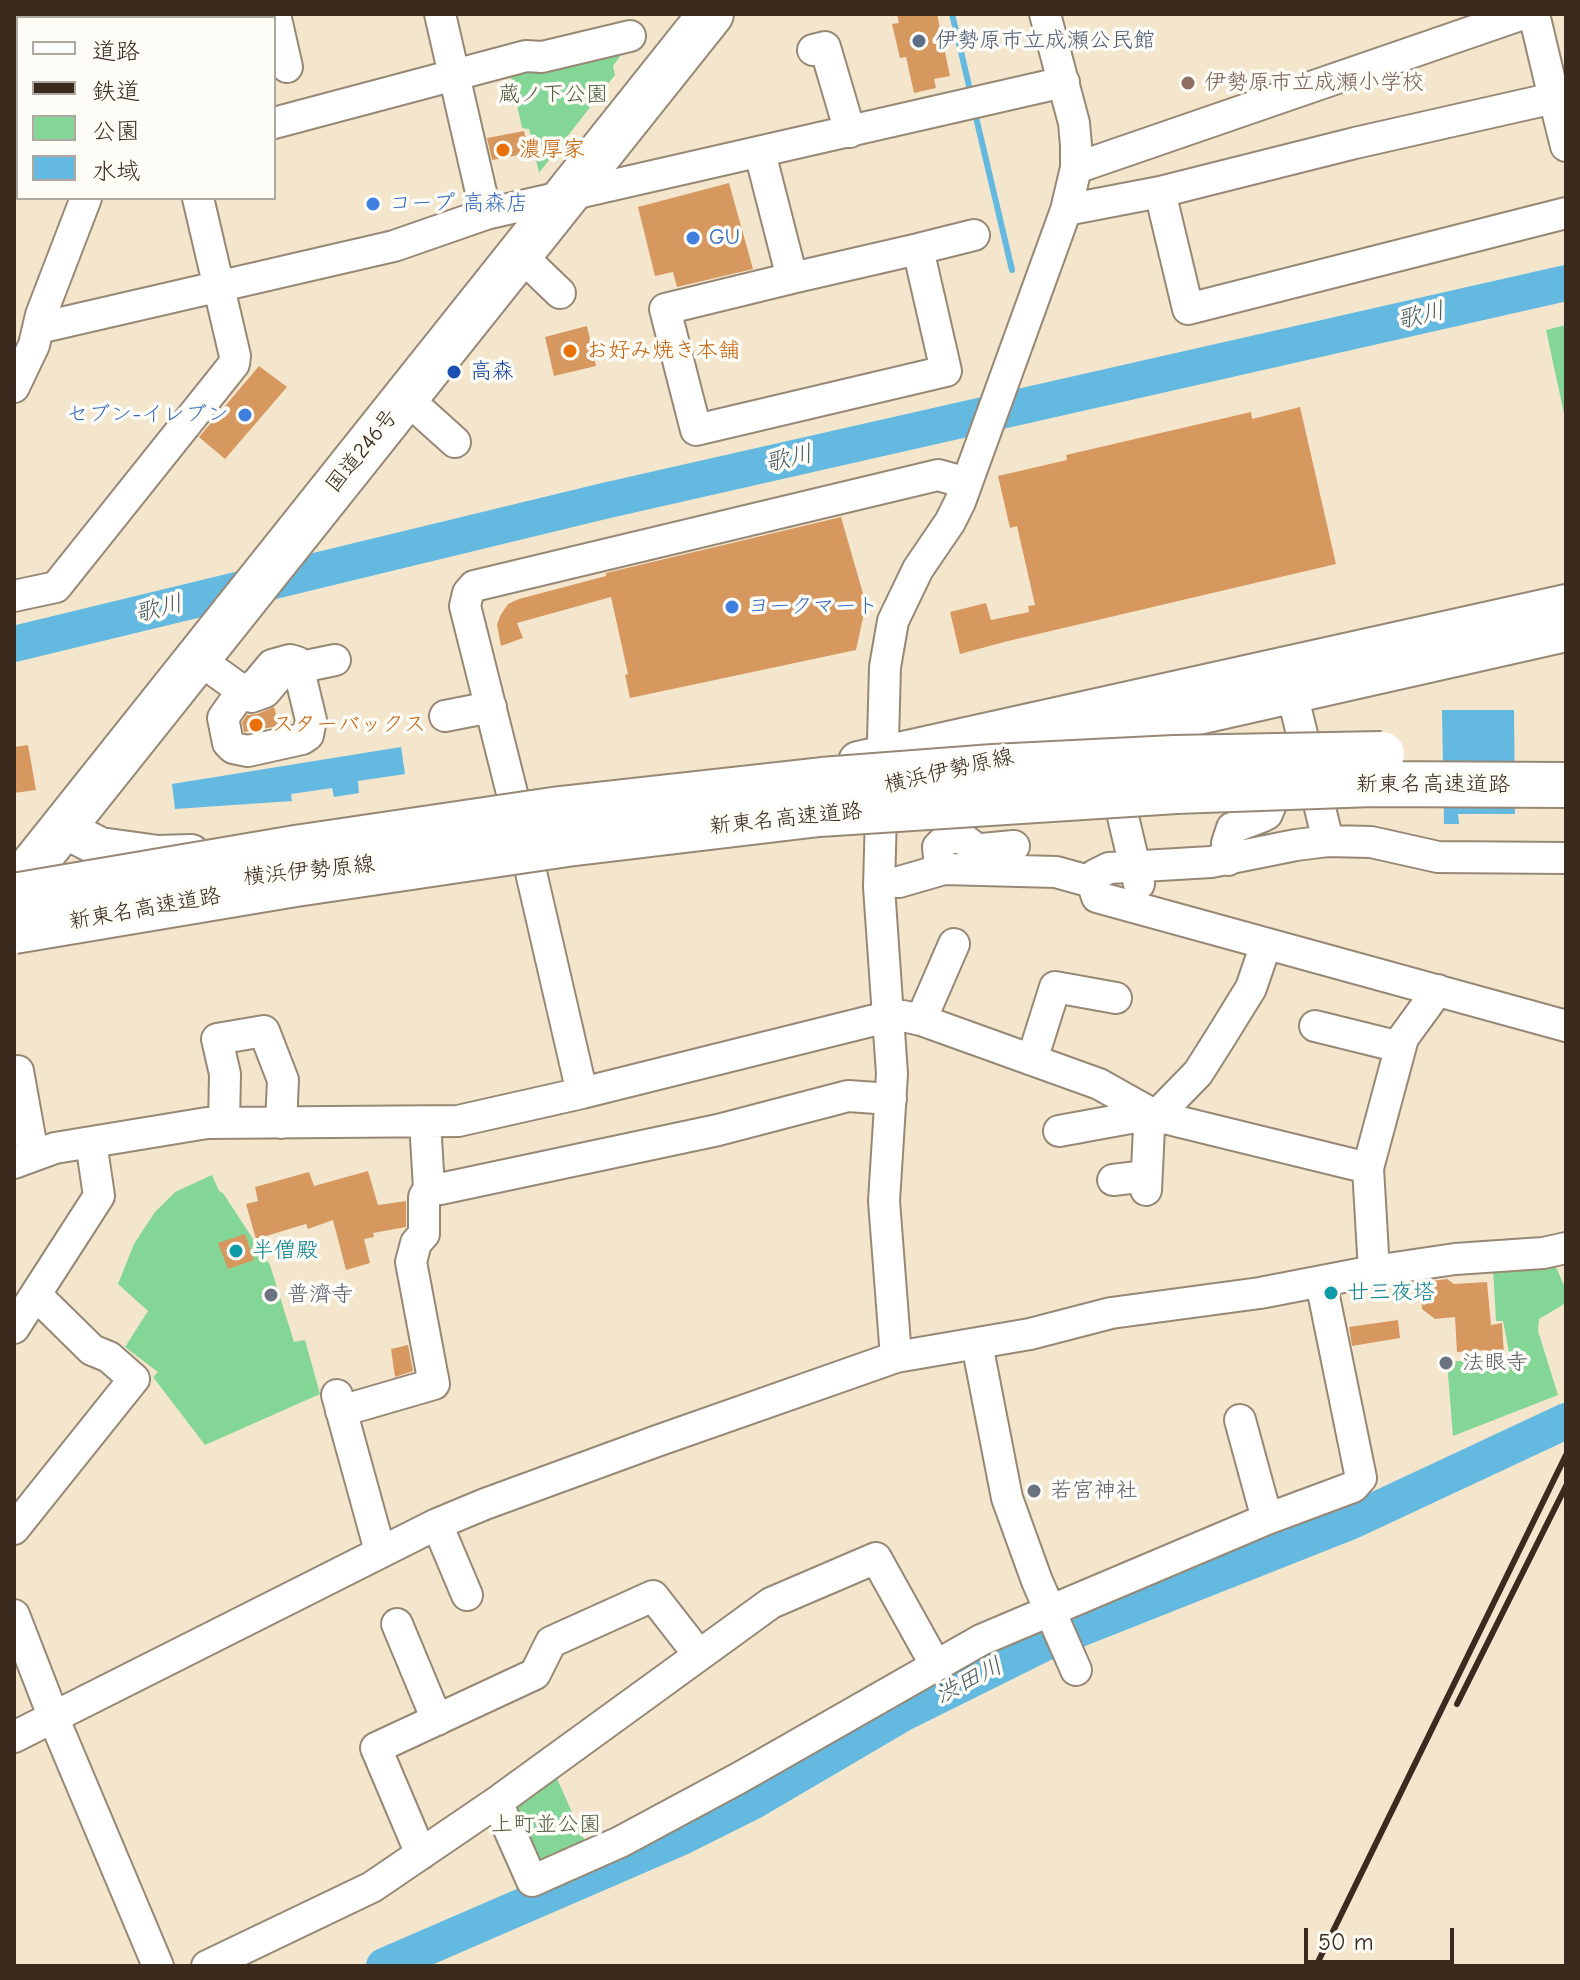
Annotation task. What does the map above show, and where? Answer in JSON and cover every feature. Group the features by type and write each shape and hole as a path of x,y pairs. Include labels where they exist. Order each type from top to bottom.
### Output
{"highway":[{"name":"国道246号","path":"14,889 711,14"},
{"name":"新東名高速道路","path":"14,896 296,848 544,811 822,780 1174,758 1373,754 1566,755"},
{"name":"新東名高速道路","path":"14,931 295,884 507,853 819,814 1176,791 1373,784 1566,785"}],"main road":[{"name":"横浜伊勢原線","path":"882,772 1566,604"},
{"name":"横浜伊勢原線","path":"53,842 78,873 153,881 289,877 521,829 1104,736 1566,632"}],"street":[{"path":"440,14 486,214"},
{"path":"896,1357 884,1201 891,1099 891,1048 880,927 885,667 893,621 918,569 950,522 967,483 1066,210 1076,168 1074,123 1045,14"},
{"path":"1076,168 1523,14"},
{"path":"1534,14 1566,146"},
{"path":"276,18 287,67"},
{"path":"276,122 526,56 542,57 630,36"},
{"path":"826,47 850,132"},
{"path":"30,327 220,288 394,246 486,214 1064,82"},
{"path":"1066,210 1160,192 1355,143 1554,98"},
{"path":"760,153 792,278"},
{"path":"1160,192 1188,309 1566,213"},
{"path":"14,387 30,327 41,315 85,200"},
{"path":"14,596 56,587 234,364 235,356 198,200"},
{"path":"918,249 946,371 696,430 665,309 974,235"},
{"path":"519,258 560,293"},
{"path":"405,397 455,442"},
{"path":"582,1093 465,606 468,593 474,586 938,475 967,483"},
{"path":"209,644 241,690 251,697 260,695 282,672 300,667 333,650 273,652 258,664 241,690 223,718 228,743 233,748 248,751 302,739 311,729 300,667"},
{"path":"1292,693 1328,841"},
{"path":"445,716 491,707"},
{"path":"1104,736 1145,910"},
{"path":"1228,860 1227,843 1232,828 1267,814 1271,804"},
{"path":"940,870 938,847 947,838 962,838 975,848 982,849 1014,846"},
{"path":"1092,882 1102,870 1228,860 1282,847 1328,841 1371,842 1438,857 1566,858"},
{"path":"899,882 940,870 1056,872 1092,882"},
{"path":"1092,882 1097,897 1566,1026"},
{"path":"921,1020 954,944"},
{"path":"1113,1180 1146,1183 1149,1128 1154,1115 1198,1073 1251,988 1266,944"},
{"path":"1032,1060 1055,987 1116,998"},
{"path":"1374,1271 1368,1168 1403,1038 1438,990"},
{"path":"17,1081 24,1159 91,1142 207,1123 458,1121 887,1017 903,1016 1099,1084 1154,1115 1368,1168"},
{"path":"1315,1026 1400,1047"},
{"path":"224,1123 225,1074 217,1039 264,1031 283,1080 281,1123"},
{"path":"429,1188 440,1189 578,1162 848,1096 891,1099"},
{"path":"1059,1131 1154,1115"},
{"path":"380,1551 339,1403 434,1384 411,1262 416,1243 424,1234 424,1197 429,1188 425,1122"},
{"path":"14,1328 99,1196 91,1142"},
{"path":"14,1737 437,1524 657,1441 896,1357 1030,1334 1111,1313 1260,1293 1455,1259 1543,1253 1566,1248"},
{"path":"497,1802 532,1881 620,1842 926,1673 935,1664 995,1634 1051,1614 1267,1519 1353,1487 1361,1478 1321,1282"},
{"path":"14,1529 134,1379 109,1357 92,1350 36,1295"},
{"path":"977,1344 1007,1498 1076,1670"},
{"path":"1240,1420 1267,1519"},
{"path":"437,1524 467,1595"},
{"path":"207,1966 372,1887 497,1802 771,1603 876,1558 935,1664"},
{"path":"421,1854 376,1748 535,1674 551,1642 653,1596 699,1655"},
{"path":"14,1615 53,1717 158,1966"},
{"path":"397,1624 437,1720"}],"green space":[{"name":"蔵ノ下公園","path":"632,40 613,66 615,75 539,173 529,129 522,128 509,68"},
{"path":"1566,325 1566,423 1546,330"},
{"path":"212,1175 219,1191 270,1265 294,1342 305,1340 320,1394 205,1445 153,1377 158,1372 125,1347 148,1311 118,1284 134,1244 155,1212 175,1192"},
{"path":"1556,1267 1566,1290 1566,1303 1539,1319 1538,1331 1558,1395 1453,1436 1447,1362 1510,1357 1503,1321 1496,1321 1493,1268"},
{"name":"上町並公園","path":"554,1772 589,1850 543,1869 508,1805"}],"water":[{"path":"1442,710 1514,710 1515,814 1458,814 1459,824 1444,824"},
{"path":"401,747 405,774 358,781 359,793 334,797 332,788 291,794 292,801 175,809 172,784"}],"building":[{"name":"伊勢原市立成瀬公民館","path":"897,14 937,14 950,76 934,79 936,88 914,93 906,57 900,58 892,24 899,23"},
{"path":"524,131 529,153 492,160 487,138"},
{"path":"729,183 753,269 677,287 673,272 655,276 638,207"},
{"name":"お好み焼き本舗","path":"587,326 596,366 554,376 545,337"},
{"path":"259,366 287,387 225,459 199,437"},
{"path":"1300,407 1336,564 960,654 950,612 986,603 991,620 1029,612 1028,606 1035,605 1017,526 1010,528 998,476 1067,460 1066,455 1251,412 1252,419"},
{"path":"841,517 866,604 856,650 630,698 625,675 628,674 611,597 517,623 523,638 501,646 497,625 500,616 508,604 519,599 606,576 606,573"},
{"path":"274,707 279,726 244,732 242,722 247,715"},
{"path":"28,745 36,790 14,793 14,747"},
{"path":"368,1171 378,1205 406,1201 406,1227 373,1233 374,1237 364,1239 370,1263 346,1270 333,1220 308,1229 306,1224 256,1239 246,1204 258,1201 255,1187 309,1172 314,1186"},
{"name":"半僧殿","path":"245,1234 254,1260 228,1269 218,1243"},
{"path":"1447,1279 1454,1284 1487,1282 1491,1325 1502,1323 1504,1356 1486,1357 1486,1350 1457,1352 1455,1317 1435,1319 1422,1309 1421,1293 1431,1281"},
{"path":"1398,1320 1400,1338 1352,1346 1349,1327"},
{"path":"408,1345 413,1371 395,1377 391,1349"}],"waterway":[{"path":"952,14 971,94"},
{"path":"975,113 1012,270"},
{"name":"歌川","path":"14,644 604,501 1566,283"},
{"name":"渋田川","path":"384,1966 682,1837 752,1802 902,1714 1049,1641 1352,1521 1566,1421"}],"railway":[{"path":"1316,1966 1566,1455"},
{"path":"1457,1704 1566,1486"}],"place":[{"name":"伊勢原市立成瀬公民館","path":"919,41"},
{"name":"伊勢原市立成瀬小学校","path":"1188,83"},
{"name":"濃厚家","path":"503,150"},
{"name":"コープ 高森店","path":"373,204"},
{"name":"GU","path":"693,238"},
{"name":"お好み焼き本舗","path":"570,351"},
{"name":"高森","path":"454,372"},
{"name":"セブン-イレブン","path":"245,415"},
{"name":"ヨークマート","path":"732,607"},
{"name":"スターバックス","path":"256,725"},
{"name":"半僧殿","path":"236,1251"},
{"name":"廿三夜塔","path":"1331,1293"},
{"name":"普濟寺","path":"271,1295"},
{"name":"法眼寺","path":"1446,1363"},
{"name":"若宮神社","path":"1034,1491"}]}
